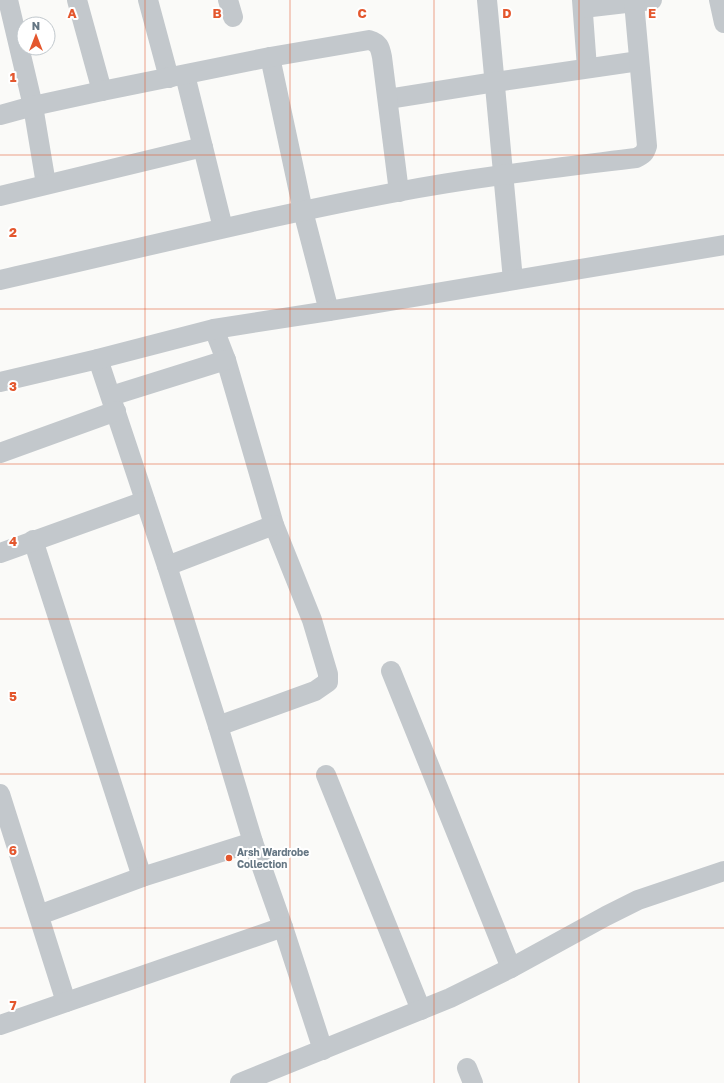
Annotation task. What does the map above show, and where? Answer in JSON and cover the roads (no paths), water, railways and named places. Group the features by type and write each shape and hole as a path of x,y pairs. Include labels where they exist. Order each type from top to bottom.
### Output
{"street":[{"path":"8,0 33,106 46,184"},
{"path":"77,0 102,91"},
{"path":"148,0 203,147 223,228"},
{"path":"487,0 513,280"},
{"path":"719,0 724,23"},
{"path":"0,280 223,228 399,192 504,175 636,158 642,155 646,152 647,146 639,61 643,1 582,4 587,68"},
{"path":"0,115 33,106 102,91 270,57 369,40 376,42 380,48 382,57 399,192"},
{"path":"270,57 303,211 329,311"},
{"path":"388,99 639,61"},
{"path":"0,196 203,147"},
{"path":"0,382 98,359 214,329 724,245"},
{"path":"214,329 226,360 274,525 312,620 328,674 328,682 315,691 218,726"},
{"path":"98,359 167,566 253,842 283,927 323,1050"},
{"path":"0,452 113,404 226,360"},
{"path":"0,553 145,501"},
{"path":"167,566 274,525"},
{"path":"33,540 142,878"},
{"path":"392,671 511,968"},
{"path":"326,776 421,1010"},
{"path":"0,794 66,1002"},
{"path":"39,915 142,878 253,842"},
{"path":"243,1083 450,998 511,968 638,900 724,871"},
{"path":"0,1025 283,927"}],"place":[{"name":"Arsh Wardrobe Collection","path":"229,858"}]}
